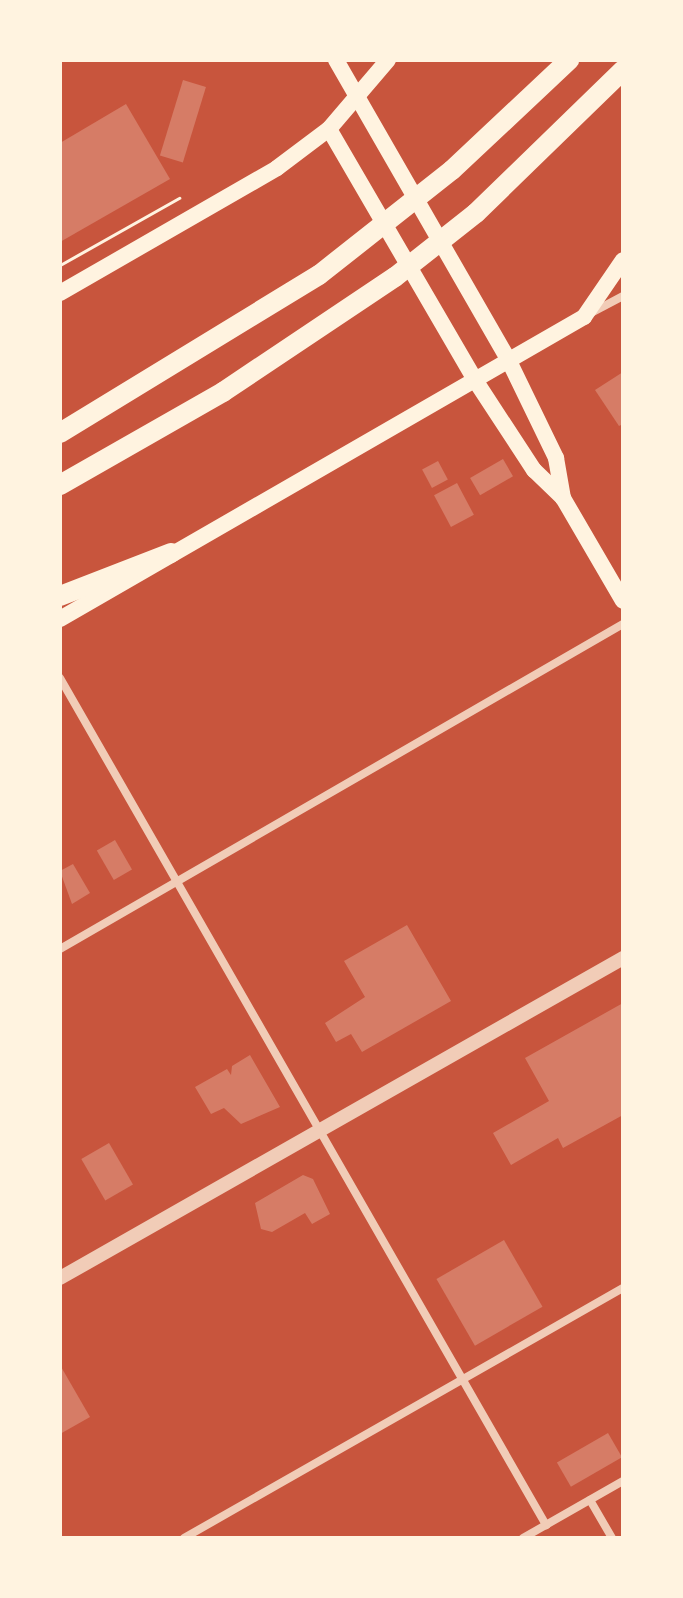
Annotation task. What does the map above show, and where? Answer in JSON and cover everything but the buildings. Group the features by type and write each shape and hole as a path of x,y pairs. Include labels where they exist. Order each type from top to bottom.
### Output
{"highway":[{"path":"60,433 319,275 452,170 569,60"},
{"path":"60,485 223,392 395,277 476,213 623,70"},
{"path":"60,596 171,553"}],"main road":[{"path":"336,60 359,95 509,361 556,458 563,498"},
{"path":"60,293 223,203 329,129 388,60"},
{"path":"329,129 475,380 534,470 563,498 623,601"},
{"path":"60,619 584,317 623,260"}],"street":[{"path":"584,317 623,296"},
{"path":"60,949 623,624"},
{"path":"60,678 546,1525"},
{"path":"60,1278 623,958"},
{"path":"184,1538 623,1288"},
{"path":"523,1538 623,1481"},
{"path":"590,1500 612,1538"}],"path":[{"path":"60,265 179,198"}]}
